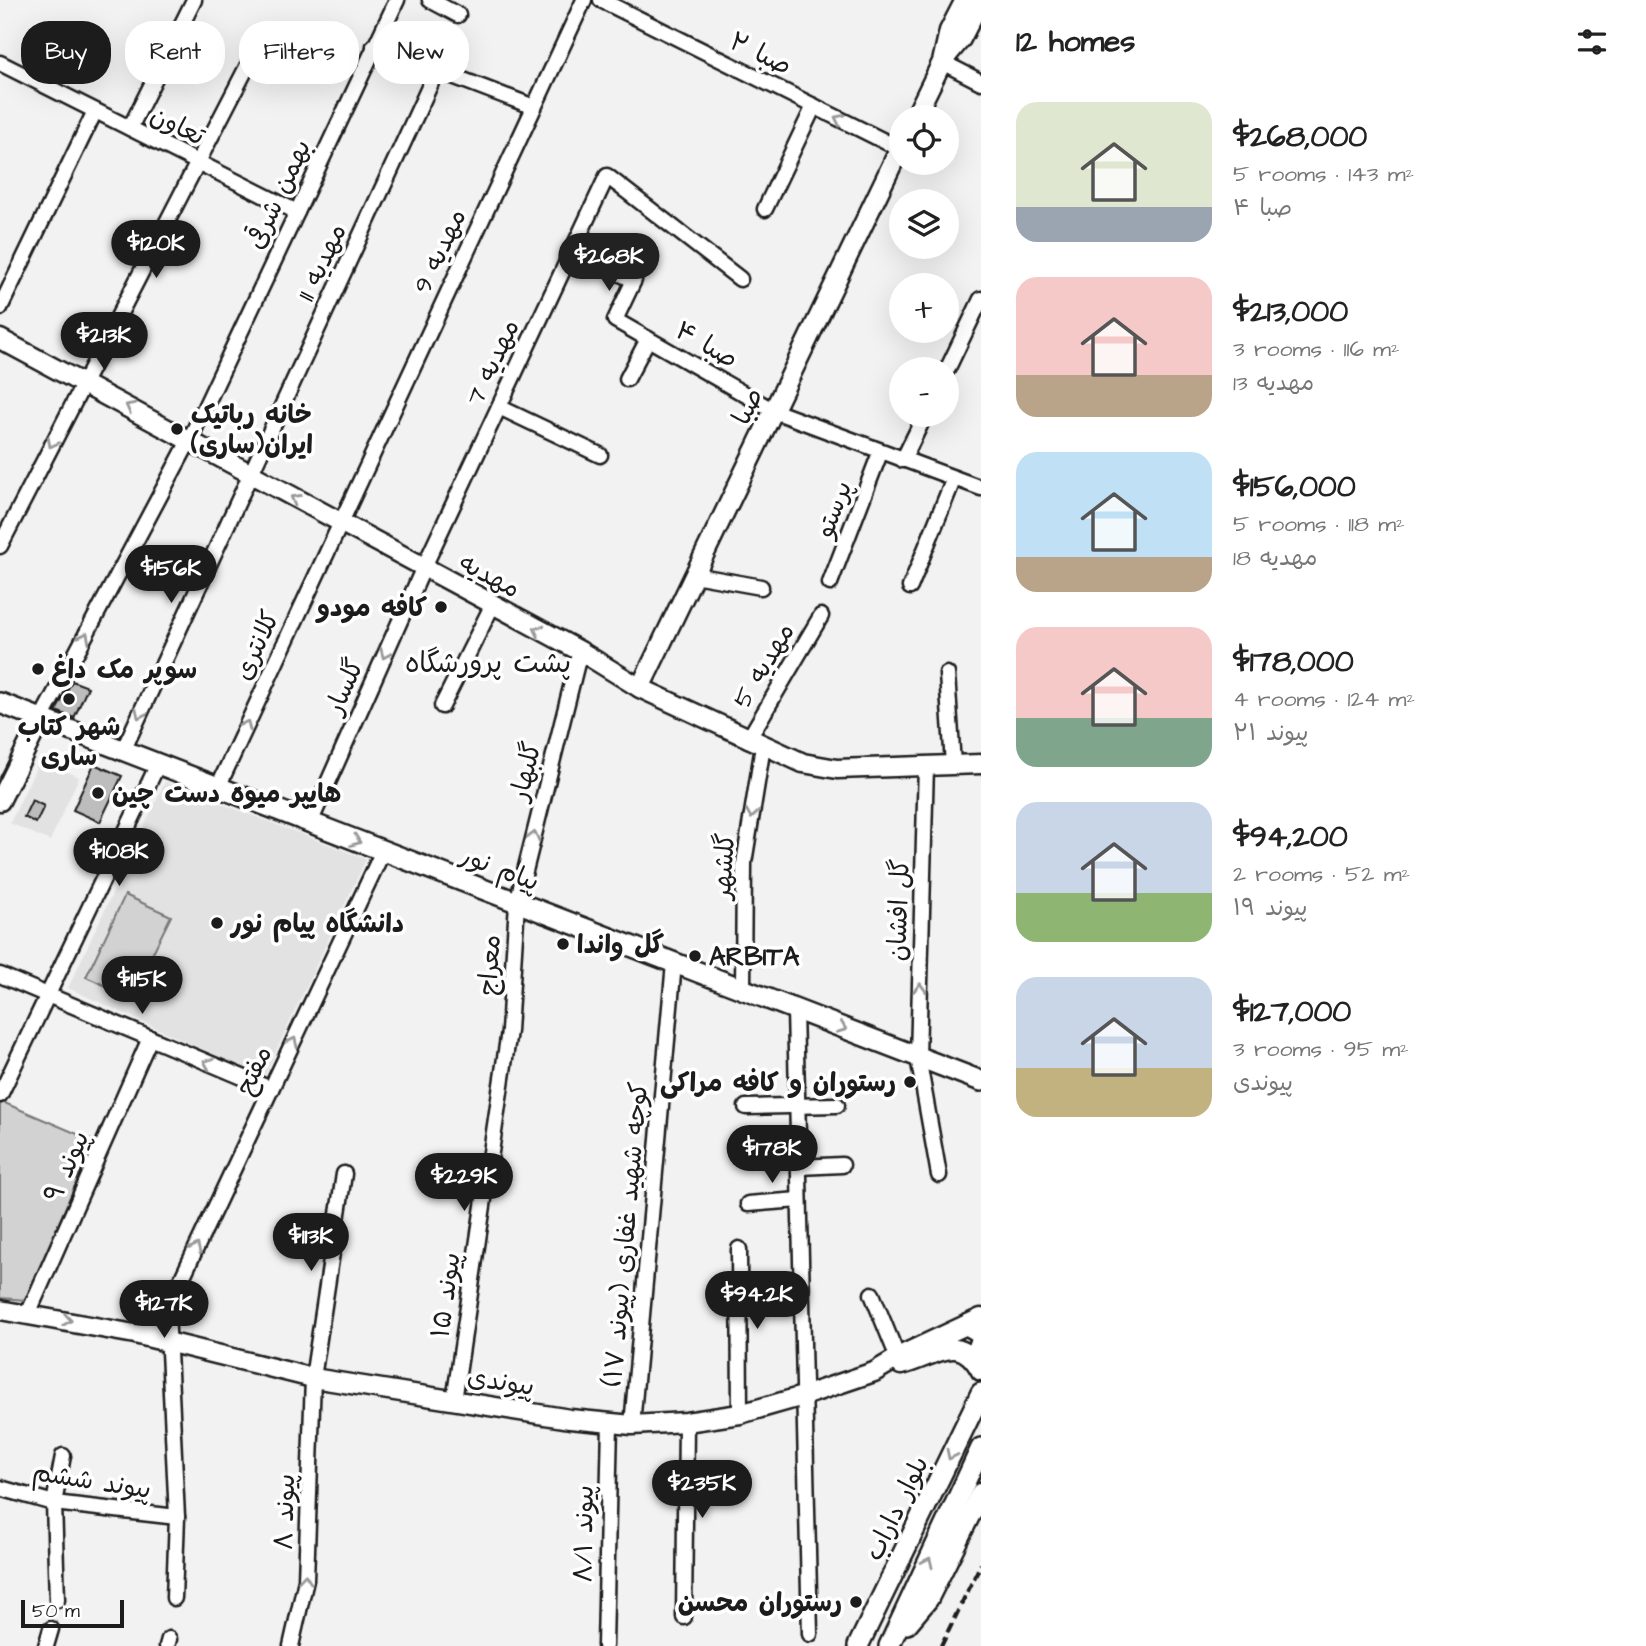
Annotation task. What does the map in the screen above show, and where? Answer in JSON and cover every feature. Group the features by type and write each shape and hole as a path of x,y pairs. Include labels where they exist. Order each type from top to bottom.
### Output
{"main road":[{"name":"پیام نور","path":"0,703 981,1081"},
{"name":"بلوار داراب","path":"859,1646 981,1393"},
{"name":"بلوار داراب","path":"889,1646 981,1448"},
{"path":"889,1646 928,1599 981,1493"}],"street":[{"path":"130,128 194,0"},
{"name":"بهمن شرقی","path":"386,21 397,0"},
{"path":"430,0 458,15"},
{"name":"مهدیه 9","path":"338,524 584,0"},
{"name":"صبا ۲","path":"601,0 889,142"},
{"path":"942,62 949,31 965,0"},
{"path":"921,105 942,62 961,39 981,0"},
{"name":"بهمن شرقی","path":"41,719 190,439 373,48"},
{"path":"942,62 981,82"},
{"name":"تعاون","path":"0,63 297,212"},
{"path":"0,546 239,82"},
{"name":"مهدیه 11","path":"123,751 430,84"},
{"path":"469,84 534,107"},
{"path":"765,209 814,106"},
{"path":"0,308 95,111"},
{"name":"صبا","path":"640,688 889,173"},
{"name":"مهدیه 7","path":"423,569 607,176 740,279"},
{"name":"صبا ۴","path":"570,251 634,280 615,320 774,411 880,453 981,488"},
{"path":"953,357 981,299"},
{"name":"مهدیه","path":"0,338 190,439 338,524 580,651 640,688 755,743 803,763 837,769 981,764"},
{"path":"626,379 648,339"},
{"path":"499,407 600,455"},
{"path":"904,460 919,427"},
{"name":"پرستو","path":"830,583 880,453"},
{"path":"910,587 954,478"},
{"name":"کلانتری","path":"218,788 338,524"},
{"name":"گلسار","path":"310,823 423,569"},
{"path":"694,575 761,587"},
{"path":"442,706 492,606"},
{"name":"مهدیه 5","path":"755,743 821,616"},
{"name":"گلبهار","path":"517,903 580,651"},
{"path":"947,674 953,765"},
{"path":"0,801 41,719"},
{"name":"گلشهر","path":"743,989 744,863 755,743"},
{"path":"0,1095 50,996 158,764"},
{"name":"گل افشان","path":"926,765 918,1057 939,1175"},
{"name":"مفتح","path":"167,1310 383,851"},
{"name":"معراج","path":"509,1031 517,903"},
{"name":"کوچه شهید غفاری (پیوند ۱۷)","path":"632,1425 674,963"},
{"path":"0,975 271,1089"},
{"path":"795,1010 810,1634"},
{"name":"پیوند ۱۵","path":"454,1401 509,1031"},
{"name":"پیوند ۹","path":"28,1314 150,1038"},
{"path":"746,1107 837,1105"},
{"path":"746,1155 842,1165"},
{"name":"پیوند ۸","path":"291,1646 306,1580 313,1378 345,1174"},
{"path":"748,1204 799,1200"},
{"path":"739,1249 740,1414"},
{"path":"872,1294 898,1358"},
{"name":"پیوندی","path":"0,1310 135,1334 313,1378 454,1401 632,1425 686,1422 740,1414 803,1396 874,1372 974,1321"},
{"path":"135,1334 154,1326 167,1310"},
{"name":"پیوند ششم","path":"167,1310 177,1517 174,1598"},
{"path":"874,1372 911,1363 951,1347 977,1365 981,1339 974,1321"},
{"path":"684,1617 686,1422"},
{"name":"پیوند ۸/۱","path":"605,1646 610,1423"},
{"path":"57,1600 54,1503 63,1455"},
{"name":"پیوند ششم","path":"0,1488 54,1503 177,1517"},
{"path":"46,1646 51,1629"}],"shaded area":[{"path":"40,759 79,777 50,841 10,823"},
{"name":"دانشگاه پیام نور","path":"165,782 366,859 264,1077 68,988"},
{"path":"125,895 171,916 131,997 86,977"},
{"path":"0,1101 94,1141 26,1300 0,1298"}],"building":[{"name":"شهر کتاب ساری","path":"72,681 88,687 74,718 56,711"},
{"name":"هایپر میوه دست چین","path":"94,764 122,776 100,822 73,810"},
{"path":"32,800 44,806 36,823 24,817"}],"railway":[{"path":"941,1646 981,1564"}],"place":[{"name":"خانه رباتیک ایران(ساری)","path":"177,429"},
{"name":"کافه مودو","path":"441,607"},
{"name":"سوپر مک داغ","path":"38,669"},
{"name":"شهر کتاب ساری","path":"69,699"},
{"name":"هایپر میوه دست چین","path":"98,793"},
{"name":"دانشگاه پیام نور","path":"217,923"},
{"name":"گل واندا","path":"563,944"},
{"name":"ARBITA","path":"695,956"},
{"name":"رستوران و کافه مراکی","path":"910,1082"},
{"name":"رستوران محسن","path":"856,1602"}],"district":[{"name":"پشت پرورشگاه","path":"488,662"}]}
